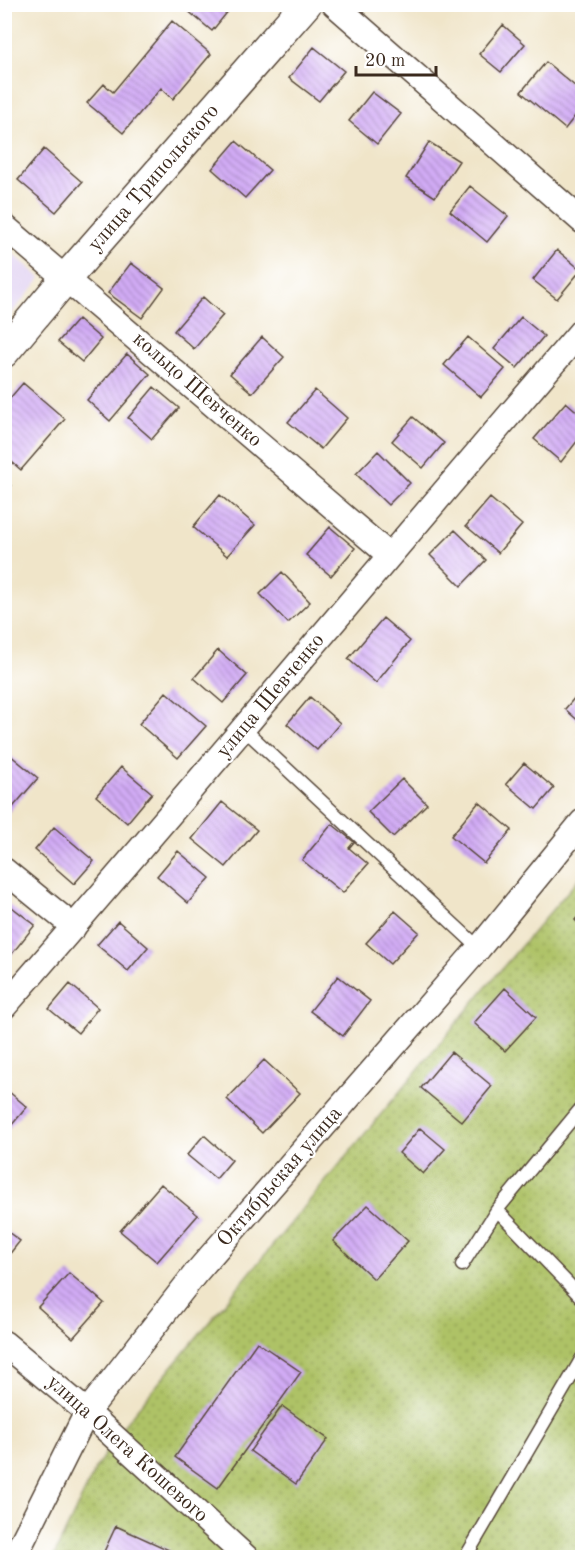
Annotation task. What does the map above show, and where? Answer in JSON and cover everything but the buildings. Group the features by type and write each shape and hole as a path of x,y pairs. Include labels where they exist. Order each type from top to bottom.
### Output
{"street":[{"name":"улица Трипольского","path":"4,352 306,4"},
{"path":"334,4 582,221"},
{"name":"кольцо Шевченко","path":"4,226 389,555"},
{"name":"улица Шевченко","path":"4,1007 244,729 389,555 582,330"},
{"name":"Октябрьская улица","path":"14,1557 87,1412 195,1274 479,948 582,822"},
{"path":"4,870 74,927"},
{"name":"улица Олега Кошевого","path":"4,1343 87,1412 248,1557"}],"lane":[{"path":"244,729 479,948"},
{"path":"462,1265 497,1210 582,1107"},
{"path":"497,1210 582,1298"},
{"path":"465,1557 582,1358"}],"shaded area":[{"path":"5,247 41,278 5,321"}],"green space":[{"path":"582,875 582,1557 53,1558 97,1466 124,1425 492,980"}]}
